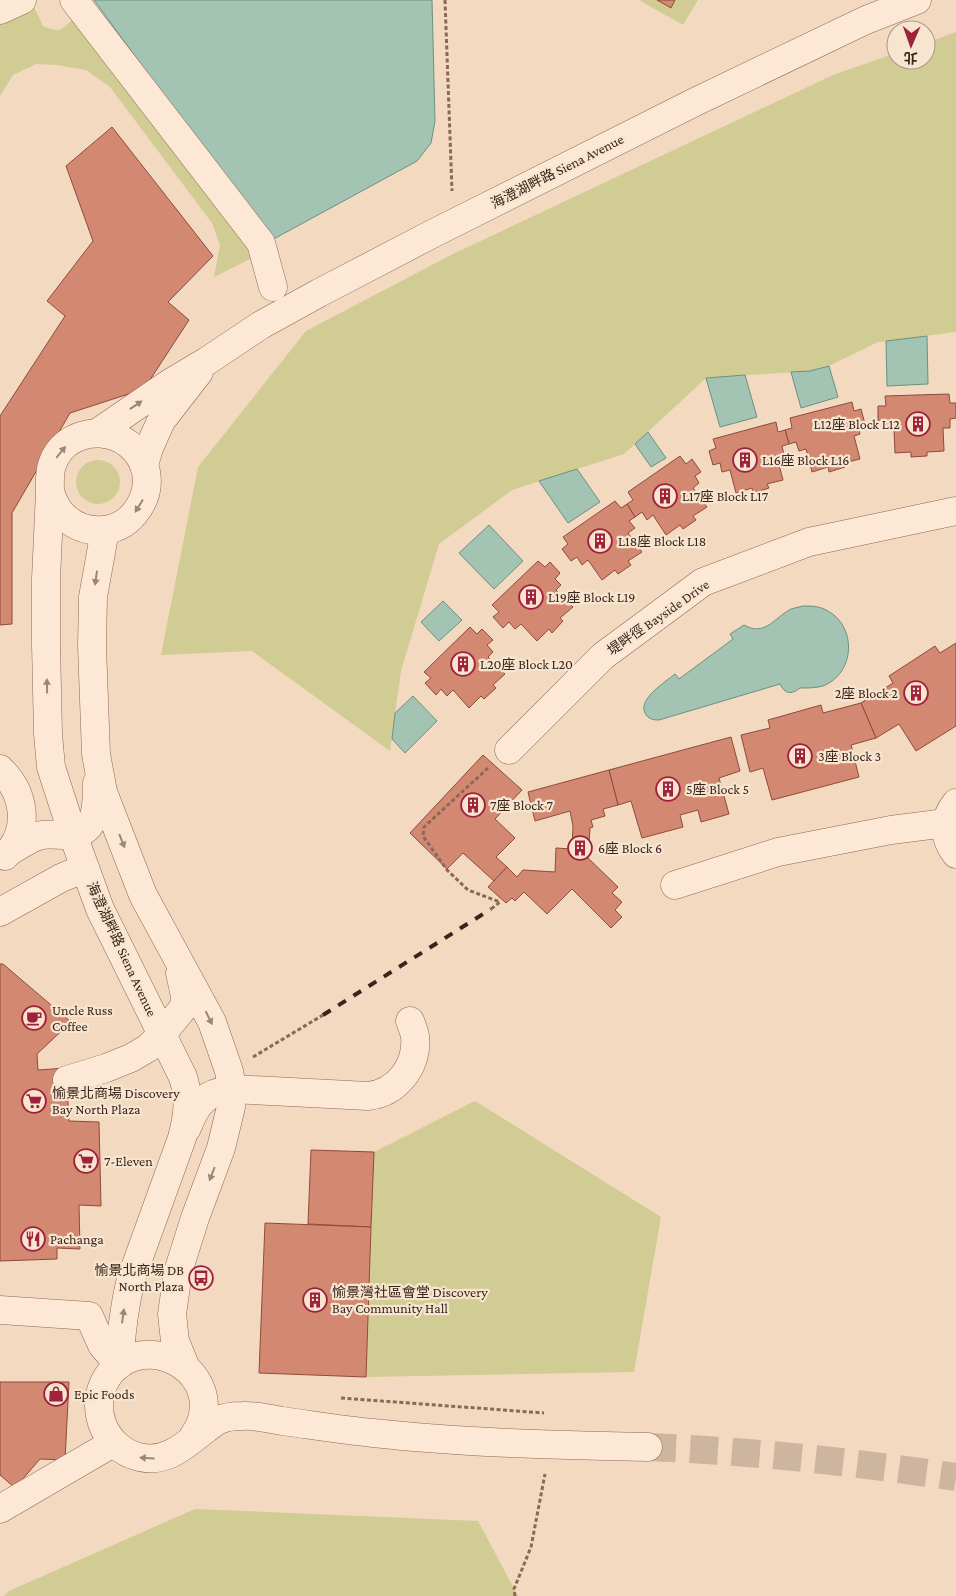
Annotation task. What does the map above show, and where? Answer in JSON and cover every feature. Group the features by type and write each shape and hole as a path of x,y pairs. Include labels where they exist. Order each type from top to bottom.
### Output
{"street":[{"path":"0,10 22,0"},
{"path":"74,0 261,243 272,288"},
{"name":"海澄湖畔路 Siena Avenue","path":"97,433 170,382 207,361 261,325 319,292 697,100 861,10 918,0"},
{"name":"海澄湖畔路 Siena Avenue","path":"144,465 148,448 161,421 207,361"},
{"name":"海澄湖畔路 Siena Avenue","path":"105,530 119,526 131,518 140,507 146,494 148,479 137,451 126,441 112,435 97,433 83,435 70,442 60,452 52,464 49,478 46,580 48,734 51,767 100,909 184,1077 188,1094 186,1123 182,1138 132,1278 123,1318 119,1365"},
{"path":"5,856 39,836 73,835 84,832 91,824 95,812 97,788 92,646 93,597 105,530 90,530 76,525 64,517 55,505 50,492"},
{"name":"堤畔徑 Bayside Drive","path":"509,750 603,656 703,582 808,542 956,511"},
{"path":"5,774 28,777 42,770 48,734"},
{"path":"96,754 103,792 143,895 212,1022 231,1080 231,1107 221,1148 195,1218 178,1272 172,1314 175,1341 186,1368"},
{"path":"5,774 19,797 22,817 18,837 5,856"},
{"path":"951,813 946,835 950,847 956,854"},
{"path":"675,885 778,852 912,826 951,813"},
{"path":"0,912 61,878 85,868"},
{"path":"67,1080 106,1068 131,1058 148,1048 185,1006 182,981 173,950"},
{"path":"182,1138 191,1117 207,1096 231,1080 368,1096 379,1095 397,1084 405,1075 411,1063 415,1035 410,1021"},
{"path":"0,1310 89,1316 102,1345 119,1365"},
{"path":"191,1440 198,1430 202,1418 203,1405 201,1392 194,1376 186,1368 171,1358 153,1354 135,1357 119,1365 106,1380 102,1388 98,1408 102,1426 113,1443 129,1454 148,1459 166,1456 184,1447 220,1419 244,1416 374,1433 474,1441 648,1447"},
{"path":"201,1392 244,1416"},
{"path":"0,1509 113,1443"}],"path":[{"path":"445,0 452,194"},
{"path":"491,909 500,902 468,890 447,870 423,836 424,826 509,750"},
{"path":"231,1080 323,1015"},
{"path":"332,1397 548,1413"},
{"path":"515,1596 514,1589 531,1548 551,1445"}],"shaded area":[{"path":"94,0 432,0 435,121 431,143 417,161 270,241"},
{"path":"639,0 698,0 683,25"},
{"path":"34,7 43,26 54,30 63,28 74,18 255,250 254,257 214,277 220,245 212,223 110,87 86,70 57,65 36,64 13,75 0,96 0,23"},
{"path":"956,32 956,332 878,342 829,366 810,371 706,378 624,454 512,490 439,544 401,671 390,751 252,651 161,655 198,467 306,331 453,254 833,75 886,56 886,70 936,70 936,39"},
{"path":"927,336 928,384 887,386 886,341"},
{"path":"829,366 838,397 801,408 791,372 810,371"},
{"path":"745,375 757,417 720,427 706,378"},
{"path":"648,432 666,458 651,467 635,444"},
{"path":"94,460 102,460 114,466 120,482 114,498 102,504 94,504 82,498 76,486 76,478 82,466"},
{"path":"577,469 600,502 568,523 539,481"},
{"path":"489,525 523,561 494,589 459,553"},
{"path":"443,601 462,620 439,641 421,622"},
{"path":"803,606 818,607 826,610 836,617 843,626 847,637 847,660 842,671 834,680 823,686 800,688 794,692 786,692 780,684 659,720 651,719 646,715 645,702 659,686 675,674 679,679 733,639 730,634 744,625 751,628 764,628 791,609"},
{"path":"413,696 437,721 405,753 392,739 395,713"},
{"path":"475,1101 661,1217 634,1372 366,1377 374,1152"},
{"path":"195,1509 478,1521 518,1596 4,1596 9,1591"}],"building":[{"path":"657,0 675,0 671,8"},
{"path":"112,127 213,256 168,302 189,320 144,389 70,413 12,513 12,624 0,625 0,416 65,316 47,301 93,241 66,166"},
{"name":"L12座 Block L12","path":"949,394 950,403 956,403 956,418 950,419 950,428 943,428 944,451 927,452 927,456 911,457 911,452 895,453 894,430 886,430 886,421 878,421 878,406 886,406 885,396"},
{"path":"852,402 854,411 861,409 865,424 858,425 860,434 854,436 860,459 844,463 845,467 829,472 828,467 812,472 806,449 799,451 796,442 789,444 785,430 792,428 790,418"},
{"name":"L16座 Block L16","path":"776,422 778,432 785,430 789,444 782,446 784,455 777,457 783,480 767,484 769,488 753,493 752,488 736,493 730,470 722,472 720,463 713,465 709,451 716,448 713,439"},
{"name":"L17座 Block L17","path":"680,456 686,464 692,459 701,472 695,476 699,483 693,488 707,507 693,516 696,520 683,529 680,525 666,535 653,515 647,520 642,512 635,517 627,504 633,500 628,492"},
{"name":"L18座 Block L18","path":"615,501 621,508 627,504 635,517 629,521 635,528 628,533 642,552 628,561 631,565 618,574 615,570 602,580 588,560 582,565 577,557 571,561 562,549 568,544 563,537"},
{"name":"L19座 Block L19","path":"538,561 545,567 550,562 560,573 555,579 561,585 556,590 573,607 560,618 563,621 552,633 549,629 537,641 521,624 515,629 509,622 503,628 493,617 499,612 492,605"},
{"name":"L20座 Block L20","path":"470,627 477,634 482,629 493,640 487,645 493,652 488,657 505,674 493,685 496,688 484,699 481,696 469,708 453,690 447,696 441,689 436,695 425,683 431,678 424,672"},
{"name":"2座 Block 2","path":"956,643 956,726 916,751 899,724 876,738 861,703 893,683 889,676 935,646 940,653"},
{"name":"3座 Block 3","path":"861,703 876,738 851,745 859,777 772,800 763,768 750,772 741,735 770,728 768,720 821,705 823,713"},
{"name":"5座 Block 5","path":"731,737 740,771 719,778 729,814 701,822 698,810 680,815 683,827 642,838 631,801 618,805 609,770"},
{"name":"7座 Block 7","path":"483,755 522,790 495,819 515,838 496,857 507,867 494,881 463,853 447,869 410,833"},
{"name":"6座 Block 6","path":"609,770 618,805 603,809 605,816 591,820 593,827 590,828 588,858 618,887 612,893 622,902 615,910 622,917 611,928 572,889 547,914 524,892 515,901 512,898 506,903 488,887 507,867 517,877 523,870 555,872 556,848 572,849 573,826 570,811 535,821 528,792"},
{"name":"愉景北商場 Discovery Bay North Plaza","path":"0,964 3,964 71,1022 37,1054 38,1070 66,1068 69,1121 99,1122 101,1206 79,1205 80,1249 57,1248 57,1259 0,1261"},
{"path":"311,1150 374,1152 371,1227 308,1224"},
{"name":"愉景灣社區會堂 Discovery Bay Community Hall","path":"265,1223 371,1227 366,1377 259,1373"},
{"path":"0,1382 69,1382 65,1460 40,1459 15,1488 0,1475"}],"tunnel":[{"path":"648,1447 726,1451 802,1458 956,1477"}],"railway":[{"path":"323,1015 491,909"}],"place":[{"name":"L12座 Block L12","path":"918,424"},
{"name":"L16座 Block L16","path":"745,460"},
{"name":"L17座 Block L17","path":"665,496"},
{"name":"L18座 Block L18","path":"600,541"},
{"name":"L19座 Block L19","path":"531,597"},
{"name":"L20座 Block L20","path":"463,664"},
{"name":"2座 Block 2","path":"916,693"},
{"name":"3座 Block 3","path":"800,756"},
{"name":"5座 Block 5","path":"668,789"},
{"name":"7座 Block 7","path":"473,805"},
{"name":"6座 Block 6","path":"580,848"},
{"name":"Uncle Russ Coffee","path":"34,1018"},
{"name":"愉景北商場 Discovery Bay North Plaza","path":"34,1101"},
{"name":"7-Eleven","path":"86,1161"},
{"name":"Pachanga","path":"33,1239"},
{"name":"愉景北商場 DB North Plaza","path":"201,1278"},
{"name":"愉景灣社區會堂 Discovery Bay Community Hall","path":"315,1300"},
{"name":"Epic Foods","path":"56,1394"}]}
